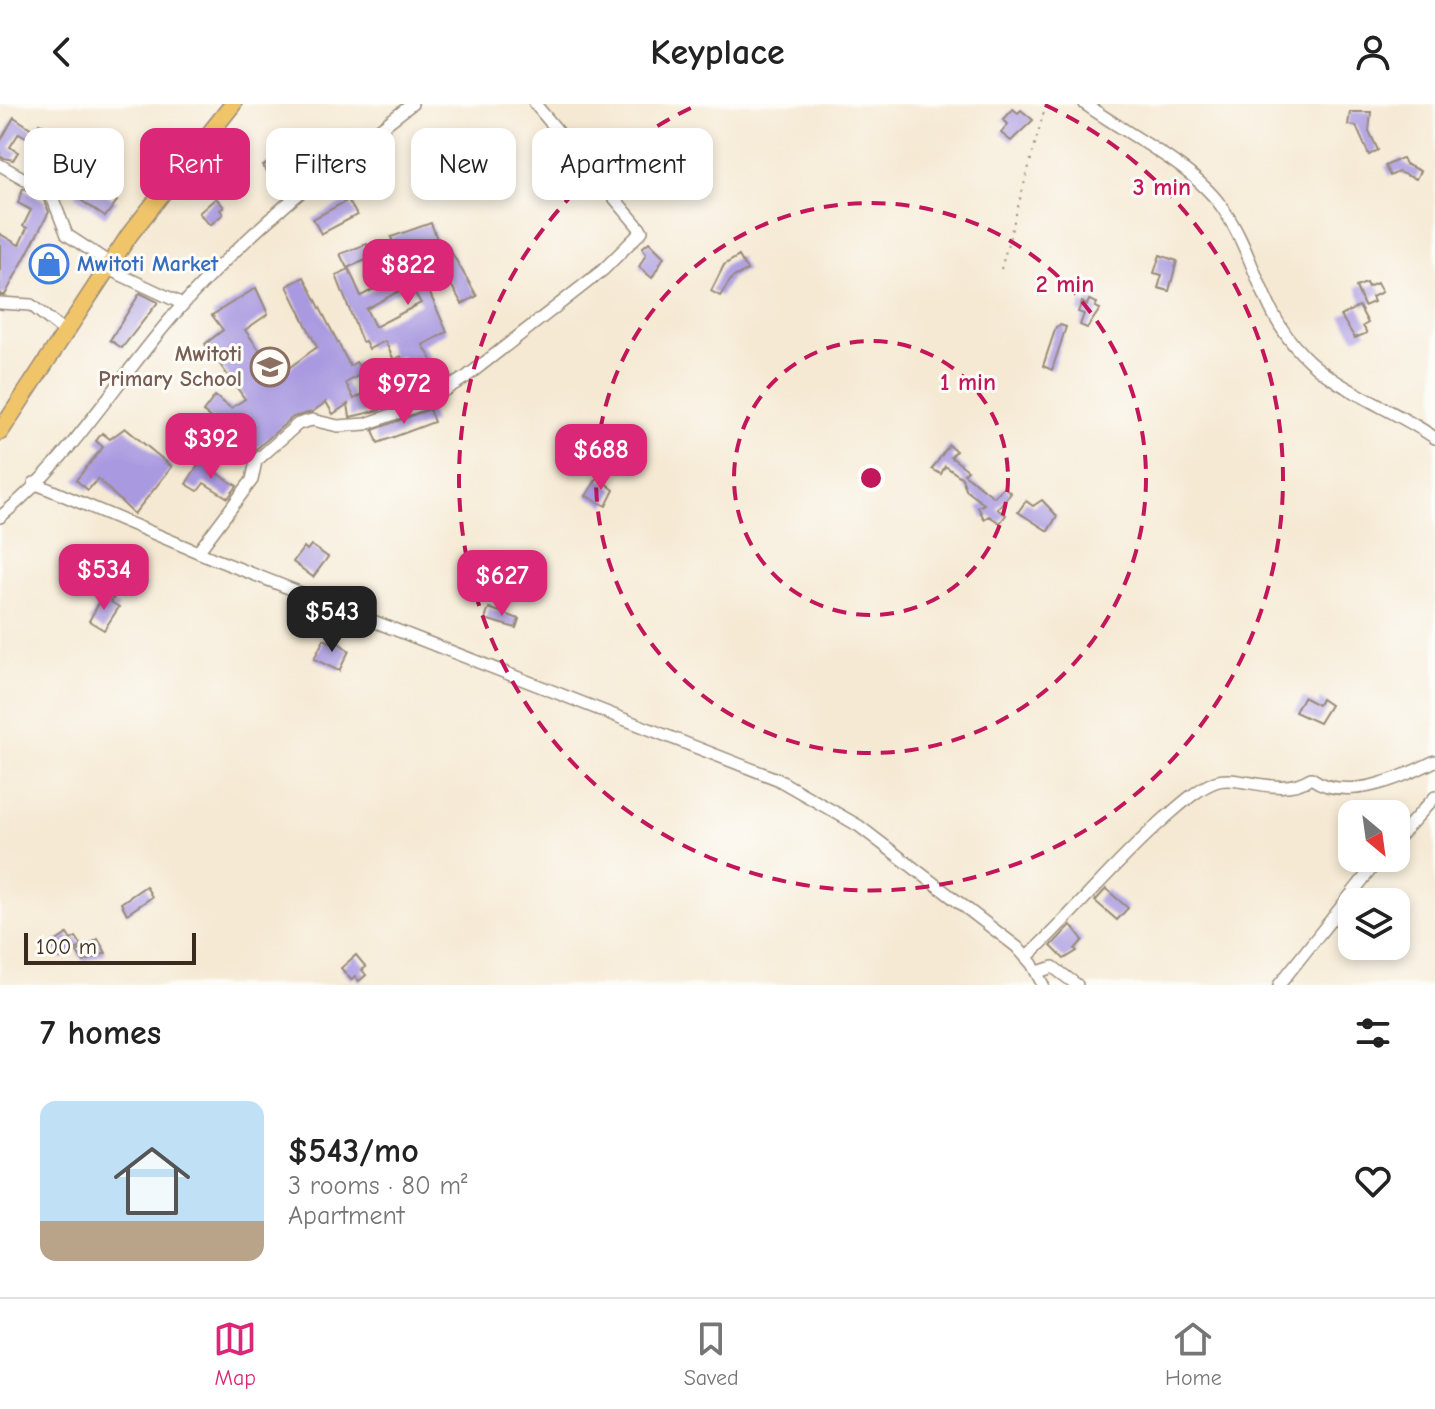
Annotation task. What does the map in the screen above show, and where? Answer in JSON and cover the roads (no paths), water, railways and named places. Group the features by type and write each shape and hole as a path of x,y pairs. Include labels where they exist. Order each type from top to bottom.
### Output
{"highway":[{"path":"0,432 108,266 233,104"}],"street":[{"path":"0,517 34,483 183,304 250,234 285,202 412,104"},
{"path":"198,552 245,491 252,480 256,461 298,424 312,420 338,426 366,424 422,404 466,377 603,270 642,231 535,104"},
{"path":"1085,104 1158,153 1216,199 1239,236 1279,326 1312,364 1435,438"},
{"path":"0,165 51,194 67,235 108,266 183,304"},
{"path":"0,303 31,305 65,332"},
{"path":"34,483 198,552 777,779 859,826 1027,957 1043,985"},
{"path":"1027,957 1140,839 1179,806 1216,781 1286,786 1301,784 1311,778 1318,783 1341,788 1382,783 1435,761"},
{"path":"1410,825 1435,797"},
{"path":"1279,985 1369,872"},
{"path":"1038,972 1053,967 1077,985"}],"place":[{"name":"Mwitoti Market","path":"49,264"},
{"name":"Mwitoti Primary School","path":"270,367"}]}
